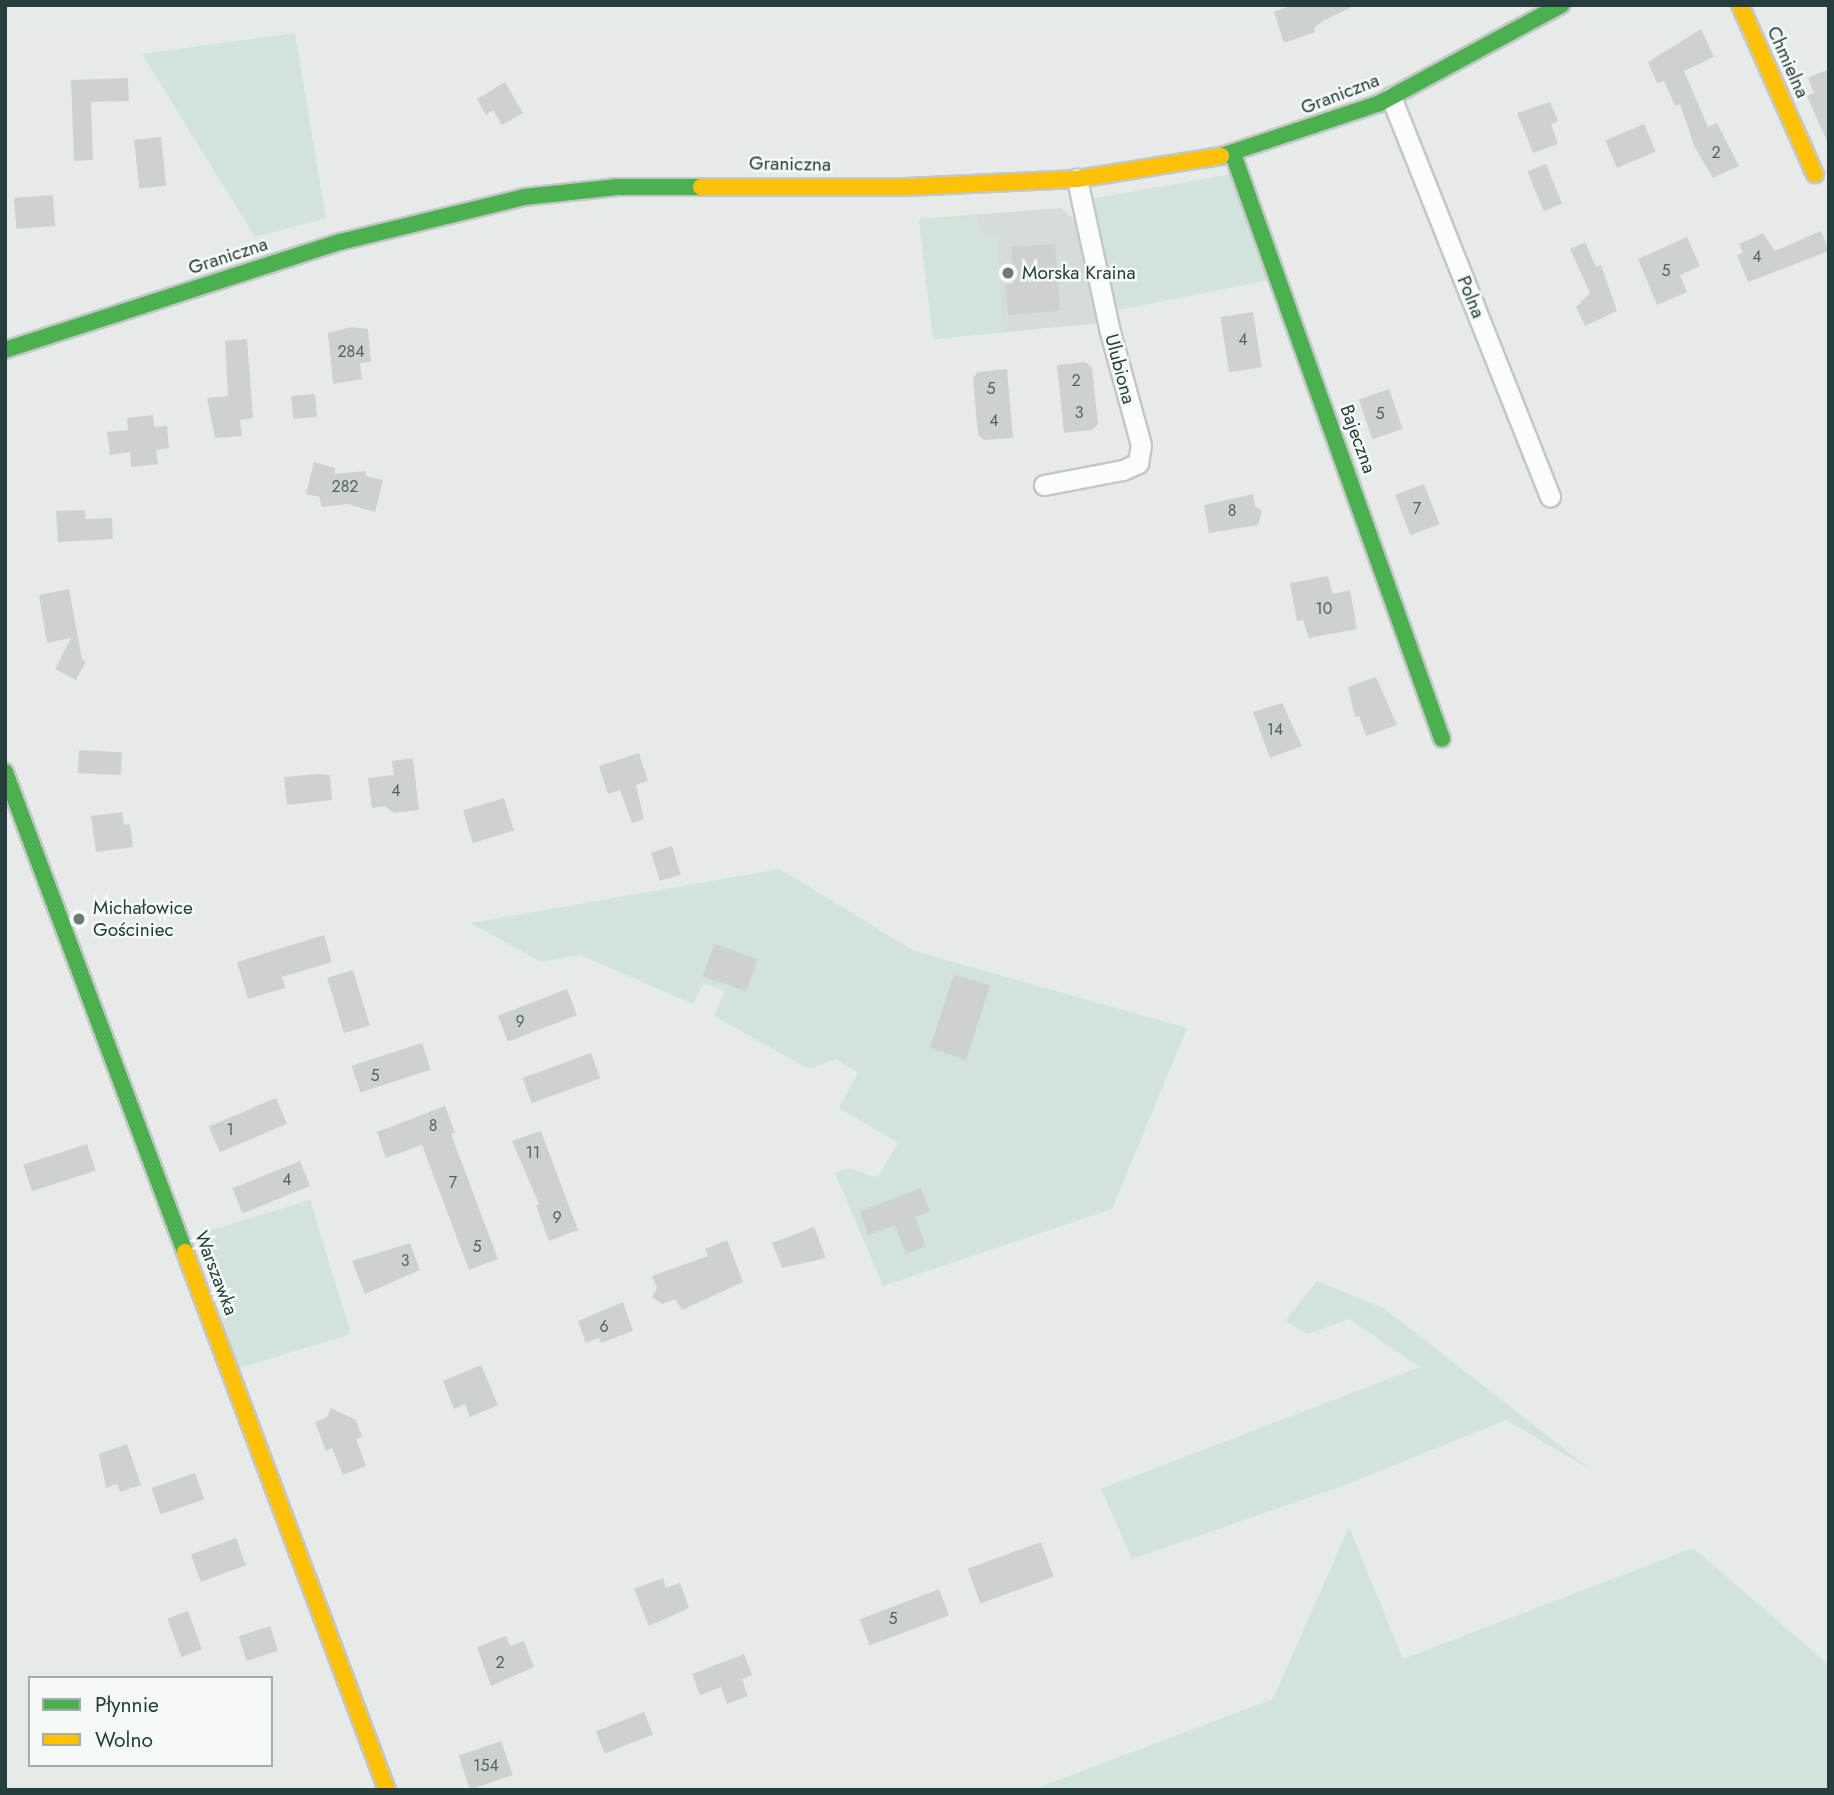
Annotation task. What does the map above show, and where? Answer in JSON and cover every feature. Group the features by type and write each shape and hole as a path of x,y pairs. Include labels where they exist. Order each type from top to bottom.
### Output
{"street":[{"name":"Graniczna","path":"5,350 340,242 524,197 617,187 907,187 1077,179 1130,174 1233,154 1391,97 1561,5"},
{"name":"Chmielna","path":"1740,5 1815,174"},
{"name":"Polna","path":"1391,97 1550,497"},
{"name":"Bajeczna","path":"1233,154 1442,739"},
{"name":"Ulubiona","path":"1044,485 1123,470 1138,463 1141,445 1110,332 1077,179"},
{"name":"Warszawka","path":"5,772 387,1790"}],"shaded area":[{"name":"Morska Kraina","path":"1061,208 1079,223 1101,323 933,339 919,219"}],"green space":[{"path":"295,33 326,218 255,237 142,54"},
{"path":"1232,174 1270,280 1118,310 1090,199"},
{"path":"978,216 981,233 997,238 1004,332 933,339 919,219"},
{"path":"780,869 914,951 1187,1028 1112,1209 883,1286 835,1173 849,1168 877,1178 898,1143 839,1108 858,1073 835,1059 809,1069 714,1016 725,991 703,983 693,1004 580,955 542,962 470,923"},
{"path":"310,1200 351,1334 238,1368 197,1234"},
{"path":"1317,1281 1385,1309 1590,1469 1506,1420 1345,1485 1132,1559 1101,1489 1420,1367 1349,1319 1308,1334 1285,1321"},
{"path":"1349,1527 1403,1659 1693,1548 1829,1665 1829,1790 1032,1790 1273,1699"}],"building":[{"path":"1293,5 1356,5 1323,21 1314,28 1315,32 1284,43 1274,12"},
{"path":"1701,29 1714,57 1684,71 1708,127 1717,123 1739,166 1713,178 1695,148 1680,104 1675,106 1664,81 1657,83 1648,62"},
{"path":"1829,69 1829,146 1807,96 1814,93 1808,78"},
{"path":"128,78 129,101 91,102 93,160 74,161 71,80"},
{"path":"505,82 523,113 502,125 493,110 486,115 477,99"},
{"path":"1550,102 1558,121 1551,124 1558,144 1533,153 1517,113"},
{"path":"1644,124 1656,152 1617,168 1605,140"},
{"path":"161,137 166,186 139,189 134,140"},
{"path":"1546,164 1562,204 1544,211 1527,171"},
{"path":"53,195 55,226 16,229 14,198"},
{"path":"1821,231 1829,251 1748,282 1737,255 1743,253 1739,244 1763,233 1775,251"},
{"path":"1687,237 1700,266 1680,275 1687,292 1657,305 1638,259"},
{"path":"1585,242 1596,267 1601,265 1617,311 1585,326 1576,307 1590,293 1570,249"},
{"path":"1055,244 1060,311 1008,315 1006,285 1014,284 1011,247"},
{"path":"1253,312 1262,367 1229,372 1220,317"},
{"path":"351,327 368,329 371,362 360,363 362,379 333,384 328,333"},
{"path":"247,339 253,418 240,420 242,436 215,438 207,398 228,396 225,341"},
{"path":"1085,362 1092,368 1098,424 1092,430 1064,433 1057,365"},
{"path":"1007,369 1013,438 984,440 978,435 973,378 978,372"},
{"path":"1389,389 1403,429 1372,439 1359,399"},
{"path":"315,394 317,417 293,419 291,396"},
{"path":"153,415 154,427 167,426 169,448 156,450 158,464 131,467 130,452 110,455 107,432 128,430 127,418"},
{"path":"314,462 335,468 335,474 366,471 366,476 383,480 375,512 347,504 322,507 319,497 306,494"},
{"path":"1424,484 1439,524 1410,535 1395,495"},
{"path":"1253,494 1255,506 1262,511 1258,525 1209,533 1204,505"},
{"path":"85,510 85,519 112,518 113,539 58,542 56,511"},
{"path":"1328,576 1333,594 1350,590 1357,629 1309,638 1303,620 1297,621 1290,583"},
{"path":"69,589 82,659 86,661 76,680 55,669 71,638 47,643 39,595"},
{"path":"1376,677 1397,725 1366,736 1359,716 1355,717 1348,687"},
{"path":"1282,703 1302,746 1270,758 1253,712"},
{"path":"79,750 122,752 121,775 78,773"},
{"path":"639,753 648,781 636,785 644,819 632,823 620,790 608,794 599,766"},
{"path":"413,758 419,810 394,813 385,806 372,808 368,778 394,775 392,761"},
{"path":"330,775 332,800 287,805 284,777"},
{"path":"504,798 514,831 473,843 463,811"},
{"path":"122,812 124,825 130,824 133,847 96,852 91,816"},
{"path":"672,846 681,875 660,881 651,852"},
{"path":"324,935 332,962 282,977 285,988 248,999 237,962"},
{"path":"714,944 757,959 746,991 703,976"},
{"path":"353,970 370,1025 344,1033 327,978"},
{"path":"954,974 990,986 966,1060 930,1048"},
{"path":"567,989 577,1015 508,1042 498,1016"},
{"path":"422,1043 431,1070 360,1092 352,1066"},
{"path":"591,1053 600,1078 532,1103 522,1078"},
{"path":"276,1098 287,1124 220,1152 209,1127"},
{"path":"445,1106 455,1133 451,1134 498,1259 469,1270 422,1145 386,1158 377,1132"},
{"path":"541,1131 578,1230 549,1241 536,1206 539,1204 512,1141"},
{"path":"87,1144 96,1171 32,1191 23,1165"},
{"path":"300,1161 310,1186 242,1213 232,1188"},
{"path":"921,1188 930,1212 915,1217 926,1246 906,1254 895,1225 868,1235 860,1211"},
{"path":"814,1227 826,1258 782,1268 772,1243"},
{"path":"727,1240 743,1282 682,1310 675,1299 662,1304 652,1297 657,1288 652,1276 708,1256 705,1249"},
{"path":"410,1243 420,1270 365,1294 352,1261"},
{"path":"623,1302 633,1331 601,1343 599,1338 586,1343 578,1321"},
{"path":"481,1365 498,1405 470,1417 465,1404 454,1409 443,1381"},
{"path":"331,1408 356,1420 362,1437 356,1439 366,1466 343,1475 332,1448 326,1451 315,1422 327,1417"},
{"path":"127,1444 141,1485 120,1492 117,1484 106,1488 99,1454"},
{"path":"195,1473 204,1499 161,1514 152,1488"},
{"path":"236,1538 246,1565 201,1582 191,1554"},
{"path":"1041,1542 1054,1577 980,1603 968,1569"},
{"path":"663,1578 666,1588 680,1583 689,1608 649,1626 634,1589"},
{"path":"939,1589 949,1615 870,1646 860,1619"},
{"path":"188,1611 202,1650 181,1657 167,1619"},
{"path":"270,1626 278,1651 247,1661 239,1636"},
{"path":"506,1636 510,1646 524,1641 534,1667 491,1686 477,1647"},
{"path":"744,1654 752,1675 742,1679 748,1696 727,1704 721,1687 700,1695 692,1674"},
{"path":"644,1712 653,1734 605,1754 596,1731"},
{"path":"501,1741 513,1775 470,1790 458,1756"}],"traffic: fast":[{"path":"1221,156 1380,103 1561,5"},
{"path":"1233,154 1442,739"},
{"path":"5,350 340,242 524,197 617,187 701,187"},
{"path":"5,772 185,1252"}],"traffic: slow":[{"path":"1740,5 1815,174"},
{"path":"701,187 907,187 1077,179 1221,156"},
{"path":"185,1252 387,1790"}],"place":[{"name":"Morska Kraina","path":"1008,273"},
{"name":"Michałowice Gościniec","path":"79,919"}]}
